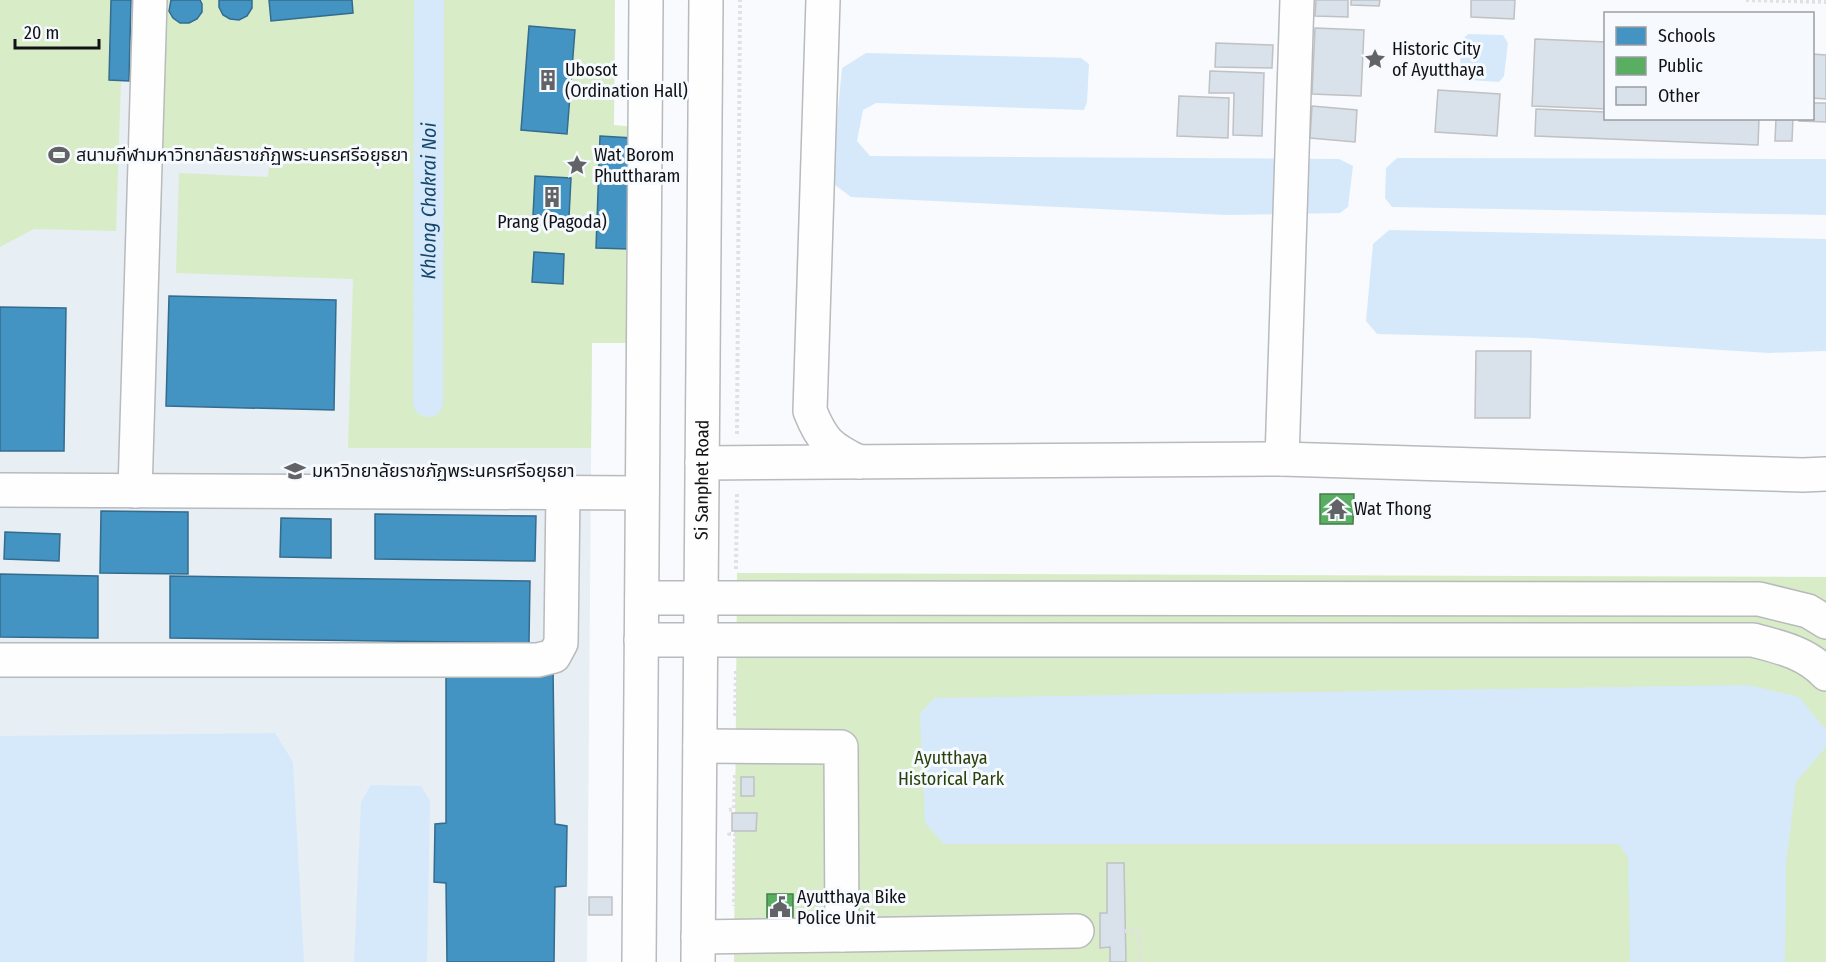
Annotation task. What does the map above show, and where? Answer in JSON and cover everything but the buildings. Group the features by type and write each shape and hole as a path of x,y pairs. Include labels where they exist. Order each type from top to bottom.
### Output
{"street":[{"path":"135,491 150,0"},
{"path":"639,962 646,0"},
{"name":"Si Sanphet Road","path":"698,950 706,0"},
{"path":"823,0 810,411 819,433 837,451 859,462"},
{"path":"1282,459 1297,0"},
{"path":"702,464 1282,459 1826,474"},
{"path":"0,490 642,493"},
{"path":"0,660 538,660 554,656 561,643 563,493"},
{"path":"642,598 1758,599 1808,611 1826,622"},
{"path":"641,640 1753,640 1791,650 1826,674"},
{"path":"700,746 841,747 842,935"},
{"path":"698,950 842,935 1077,931"}],"path":[{"path":"1746,0 1826,2"},
{"path":"1125,931 1139,931 1140,962"}],"shaded area":[{"name":"มหาวิทยาลัยราชภัฏพระนครศรีอยุธยา","path":"0,0 615,0 614,125 592,343 587,962 0,962"}],"green space":[{"name":"สนามกีฬามหาวิทยาลัยราชภัฏพระนครศรีอยุธยา","path":"0,0 131,0 129,81 121,81 116,231 34,229 0,247"},
{"path":"161,0 615,0 614,125 635,127 633,343 592,343 591,448 348,448 353,279 176,273 179,173 268,177 269,164 156,160"},
{"name":"Ayutthaya Historical Park","path":"737,573 1826,577 1826,962 734,962"}],"water":[{"path":"1468,34 1503,35 1508,43 1504,76 1499,82 1469,80 1460,71 1461,41"},
{"path":"866,53 1081,58 1089,64 1087,102 1084,110 876,103 863,110 857,141 870,156 1339,159 1353,166 1348,207 1340,213 1227,215 851,197 831,182 842,68"},
{"path":"1397,158 1826,159 1826,215 1392,207 1385,198 1386,168"},
{"path":"1389,230 1826,239 1826,351 1769,353 1533,338 1377,334 1366,321 1373,244"},
{"path":"1748,685 1799,697 1826,730 1826,747 1796,782 1786,865 1785,962 1630,962 1628,858 1619,844 944,844 925,823 920,714 934,698"},
{"path":"275,733 293,762 304,962 0,962 0,736"},
{"path":"371,785 421,786 430,801 427,962 354,962 361,802"}],"waterway":[{"name":"Khlong Chakrai Noi","path":"428,402 429,0"}],"place":[{"name":"Historic City of Ayutthaya","path":"1375,59"},
{"name":"Ubosot (Ordination Hall)","path":"548,80"},
{"name":"สนามกีฬามหาวิทยาลัยราชภัฏพระนครศรีอยุธยา","path":"59,155"},
{"name":"Wat Borom Phuttharam","path":"577,165"},
{"name":"Prang (Pagoda)","path":"552,197"},
{"name":"มหาวิทยาลัยราชภัฏพระนครศรีอยุธยา","path":"295,471"},
{"name":"Wat Thong","path":"1337,509"},
{"name":"Ayutthaya Bike Police Unit","path":"780,907"}]}
